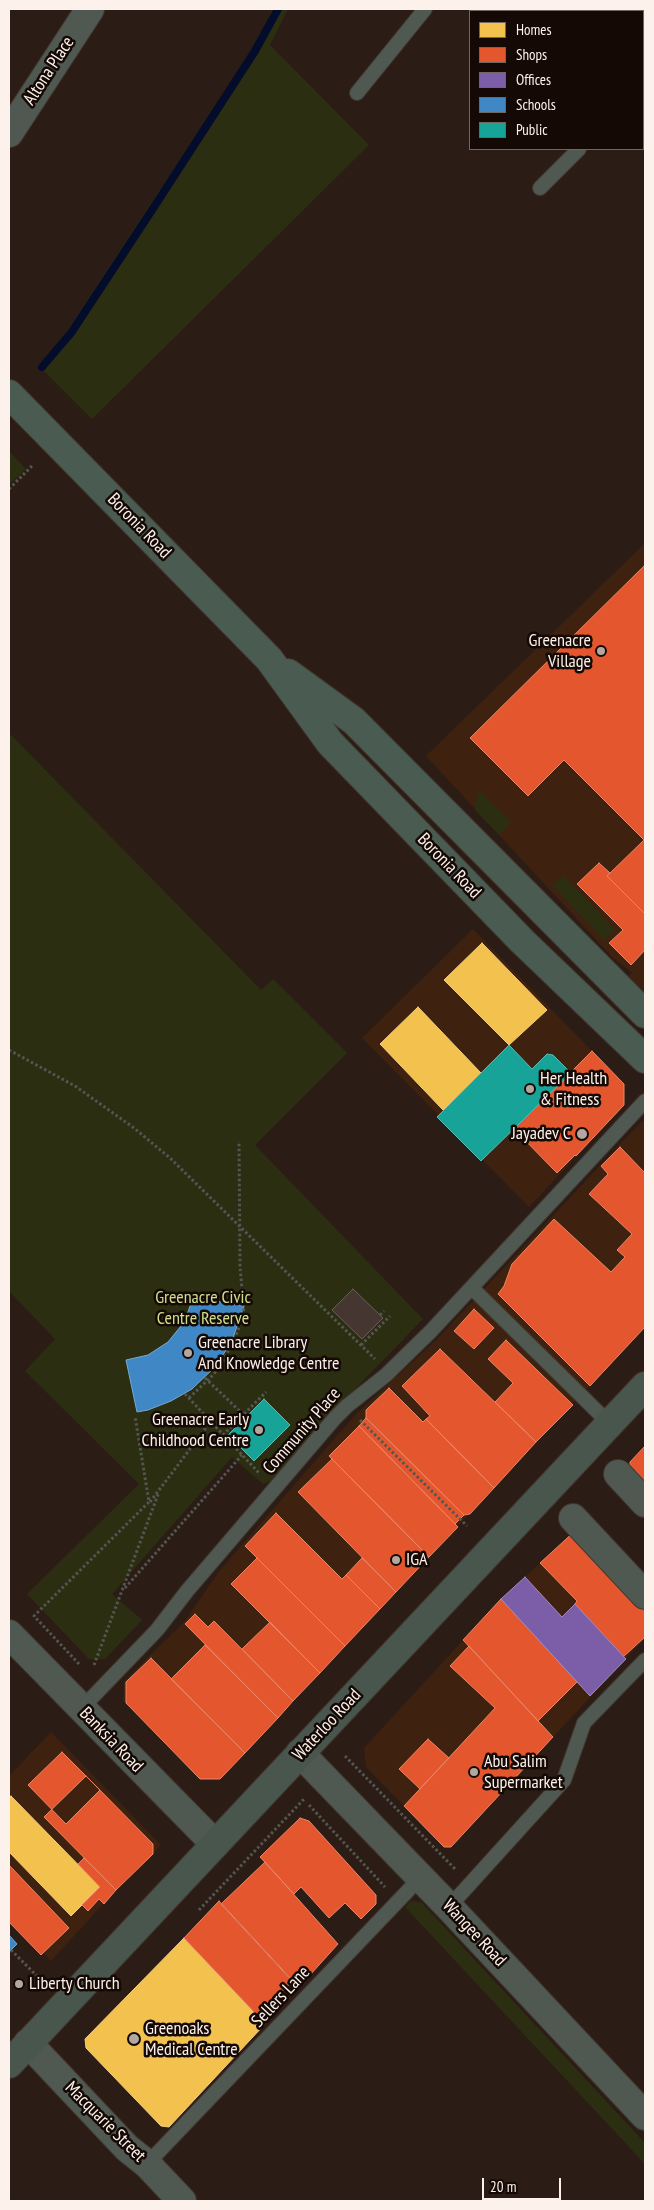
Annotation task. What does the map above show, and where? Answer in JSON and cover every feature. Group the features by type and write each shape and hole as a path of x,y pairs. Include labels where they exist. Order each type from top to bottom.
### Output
{"main road":[{"name":"Boronia Road","path":"9,394 269,659 330,743 516,935 645,1059"},
{"name":"Boronia Road","path":"269,659 354,721 645,1014"},
{"name":"Waterloo Road","path":"9,2064 645,1386"}],"street":[{"name":"Altona Place","path":"9,134 90,9"},
{"path":"618,1474 645,1503"},
{"path":"573,1518 645,1595"},
{"name":"Banksia Road","path":"9,1634 80,1709 214,1844"},
{"name":"Wangee Road","path":"300,1753 421,1877 645,2116"},
{"name":"Macquarie Street","path":"28,2043 127,2148 147,2164 182,2201"}],"lane":[{"path":"357,93 425,9"},
{"path":"540,188 578,150"},
{"name":"Community Place","path":"80,1709 157,1630 187,1591 347,1406 386,1375 431,1331 645,1100"},
{"path":"472,1288 610,1424"},
{"path":"449,1907 564,1780 584,1723 645,1660"},
{"name":"Sellers Lane","path":"147,2164 421,1877"}],"path":[{"path":"9,489 33,466"},
{"path":"9,1050 75,1086 134,1128 170,1158 356,1340 374,1359 368,1365"},
{"path":"189,1398 228,1354 244,1314 240,1287 239,1141"},
{"path":"380,1315 384,1311"},
{"path":"361,1346 390,1316"},
{"path":"356,1340 359,1336"},
{"path":"207,1379 245,1416"},
{"path":"223,1435 245,1416 266,1392"},
{"path":"185,1394 267,1480"},
{"path":"347,1406 467,1526"},
{"path":"135,1416 149,1502"},
{"path":"86,1671 34,1616 159,1492 211,1421"},
{"path":"122,1591 242,1455"},
{"path":"244,1468 249,1463"},
{"path":"93,1669 159,1492"},
{"path":"345,1756 458,1873"},
{"path":"199,1910 304,1799 385,1887"},
{"path":"11,1950 43,1982"}],"shaded area":[{"path":"645,543 645,992 628,976 632,973 612,957 426,756"},
{"path":"473,929 624,1084 624,1105 529,1207 362,1038"},
{"path":"642,1121 645,1121 645,1327 220,1779 200,1779 123,1700 124,1681 184,1622 220,1570 356,1414 436,1340"},
{"path":"576,1530 645,1605 645,1638 451,1847 444,1847 366,1767 364,1748 501,1599"},
{"path":"51,1732 161,1845 116,1890 51,1961 9,1917 9,1776"}],"green space":[{"path":"272,9 288,9 270,45 369,145 92,419 38,365 57,346 259,39"},
{"path":"9,451 26,469 9,485"},
{"name":"Greenacre Civic Centre Reserve","path":"9,733 261,990 273,979 347,1053 255,1145 423,1319 329,1416 273,1480 263,1484 232,1457 112,1594 142,1620 105,1659 89,1659 27,1594 139,1484 25,1371 55,1339 9,1291"},
{"path":"480,791 511,822 499,835 475,810 477,795"},
{"path":"563,875 615,930 604,940 553,886"},
{"path":"411,1901 421,1902 645,2143 645,2164 405,1907"}],"building: Homes":[{"path":"482,943 547,1010 509,1045 444,980"},
{"path":"418,1007 481,1073 443,1110 380,1044"},
{"path":"11,1796 100,1887 71,1916 9,1852 9,1798"},
{"path":"184,1938 265,2024 169,2127 161,2126 86,2048 85,2039"}],"building: Shops":[{"name":"Greenacre Village","path":"645,565 645,841 564,760 528,796 470,738"},
{"path":"645,841 645,914 607,876"},
{"path":"599,863 610,873 607,876 645,914 645,950 631,965 609,943 623,930 577,884"},
{"path":"592,1051 624,1084 624,1105 576,1156 557,1173 514,1129"},
{"path":"620,1147 645,1173 645,1327 590,1386 498,1294 504,1286 512,1264 554,1219 611,1272 625,1257 617,1250 632,1234 589,1194 608,1174 601,1166"},
{"path":"474,1309 494,1328 474,1349 454,1331"},
{"path":"506,1340 573,1405 536,1442 495,1402 513,1383 488,1359"},
{"path":"440,1349 536,1442 494,1488 426,1419 430,1416 402,1386"},
{"path":"389,1388 423,1422 426,1419 494,1488 470,1514 464,1515 366,1418 366,1410"},
{"path":"366,1418 464,1515 455,1524 359,1426"},
{"path":"359,1426 458,1527 429,1557 329,1456"},
{"path":"645,1446 645,1488 630,1472 630,1462"},
{"path":"332,1459 429,1557 396,1592 298,1492"},
{"path":"276,1513 342,1579 346,1575 380,1609 345,1646 245,1546"},
{"path":"576,1530 645,1605 645,1637 623,1657 575,1604 577,1601 540,1563"},
{"path":"257,1558 345,1646 320,1673 231,1584"},
{"path":"362,1558 396,1592 380,1609 346,1575"},
{"path":"501,1599 577,1682 538,1721 463,1640"},
{"path":"195,1614 208,1627 214,1621 293,1701 278,1718 185,1624"},
{"path":"270,1622 320,1673 293,1701 242,1649"},
{"path":"205,1645 278,1718 245,1753 171,1679"},
{"path":"469,1646 553,1737 451,1847 444,1847 404,1806 495,1708 450,1666"},
{"path":"151,1658 245,1753 220,1779 200,1779 126,1703 126,1682"},
{"path":"428,1739 449,1758 420,1789 399,1769"},
{"path":"62,1752 100,1790 66,1824 28,1785"},
{"path":"86,1776 153,1844 153,1854 116,1890 44,1817"},
{"path":"300,1818 309,1821 376,1895 376,1904 361,1919 345,1903 329,1918 301,1887 294,1894 260,1857"},
{"path":"84,1858 116,1890 104,1904 99,1899 88,1911 82,1905 100,1887 78,1864"},
{"path":"265,1862 338,1944 310,1975 307,1972 294,1983 221,1904"},
{"path":"9,1865 69,1928 41,1955 9,1922"},
{"path":"219,1901 293,1981 257,2015 184,1938"}],"building: Offices":[{"path":"525,1577 562,1617 575,1604 626,1659 590,1696 501,1599"}],"building: Schools":[{"name":"Greenacre Library And Knowledge Centre","path":"193,1297 244,1306 232,1341 215,1367 192,1389 171,1401 137,1412 126,1360 148,1355 168,1342 185,1321"},
{"path":"9,1935 17,1944 9,1952"}],"building: Public":[{"path":"509,1045 532,1069 547,1054 553,1055 571,1073 481,1161 437,1117"},
{"name":"Greenacre Early Childhood Centre","path":"264,1399 290,1425 254,1461 228,1435"}],"building: Other":[{"path":"353,1289 383,1318 362,1339 332,1310"}],"waterway":[{"path":"42,367 71,333 255,51 278,9"}],"place":[{"name":"Greenacre Village","path":"601,651"},
{"name":"Her Health & Fitness","path":"530,1089"},
{"name":"Jayadev C","path":"582,1134"},
{"name":"Greenacre Library And Knowledge Centre","path":"188,1353"},
{"name":"Greenacre Early Childhood Centre","path":"259,1430"},
{"name":"IGA","path":"396,1560"},
{"name":"Abu Salim Supermarket","path":"474,1772"},
{"name":"Liberty Church","path":"19,1984"},
{"name":"Greenoaks Medical Centre","path":"134,2039"}]}
